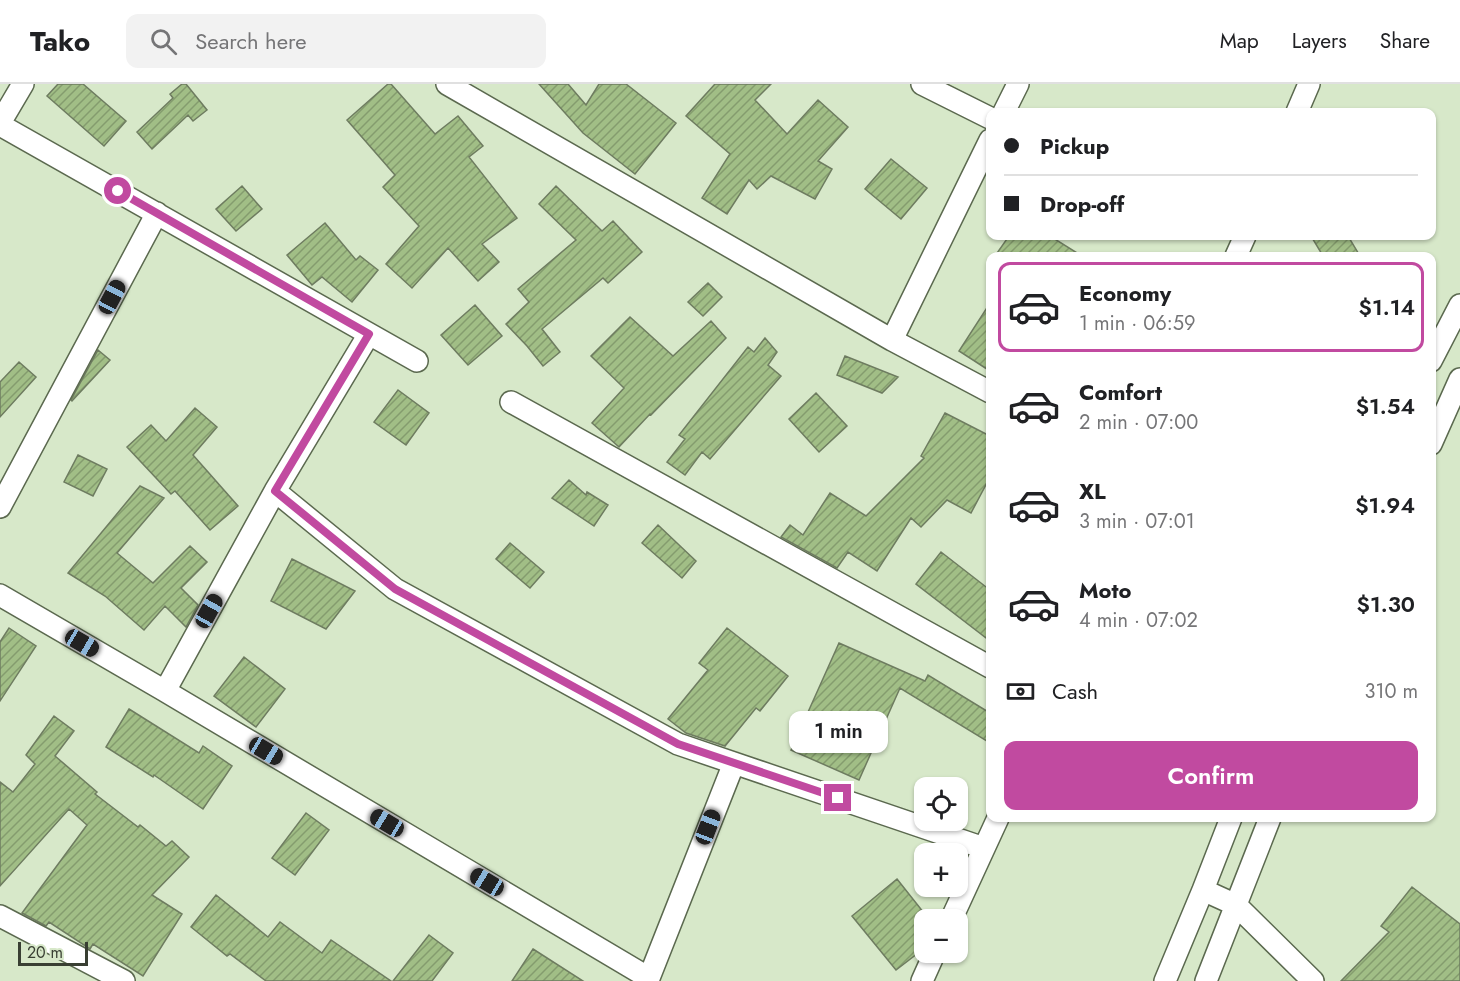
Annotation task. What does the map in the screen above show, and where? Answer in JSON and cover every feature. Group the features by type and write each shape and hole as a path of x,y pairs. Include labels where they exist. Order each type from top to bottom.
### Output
{"street":[{"path":"23,84 0,124 417,361"},
{"path":"447,84 892,340 986,390"},
{"path":"922,84 986,116"},
{"path":"1006,108 1018,84"},
{"path":"1299,108 1309,84"},
{"path":"892,340 986,148"},
{"path":"0,507 157,213"},
{"path":"1436,351 1460,305"},
{"path":"165,691 275,491 369,334"},
{"path":"1436,433 1460,380"},
{"path":"511,402 986,665"},
{"path":"275,491 395,589 678,744 984,848"},
{"path":"0,595 648,979 734,763"},
{"path":"956,909 996,822"},
{"path":"1164,981 1229,822"},
{"path":"1206,981 1268,822"},
{"path":"1203,890 1236,905 1313,981"},
{"path":"0,916 124,981"},
{"path":"922,981 930,963"}],"building":[{"path":"58,84 83,84 126,121 104,146 47,96"},
{"path":"182,84 186,84 207,110 193,121 188,115 152,149 137,132 173,98 170,94"},
{"path":"388,84 391,84 435,134 458,116 483,146 469,157 517,218 482,244 499,262 478,281 448,248 412,288 386,264 419,226 383,187 395,175 347,120"},
{"path":"539,84 568,84 586,105 599,84 626,84 676,123 635,174 583,133"},
{"path":"715,84 771,84 755,100 787,134 818,100 848,127 818,161 832,169 815,199 771,176 757,189 749,180 727,214 702,198 730,154 686,116"},
{"path":"891,159 927,188 901,219 865,189"},
{"path":"242,186 262,209 236,231 216,209"},
{"path":"556,186 602,231 613,221 642,252 608,283 603,278 542,329 560,352 543,366 506,324 529,302 518,289 576,240 539,204"},
{"path":"325,223 356,260 360,256 378,270 352,302 322,277 312,285 287,255"},
{"path":"1006,240 1056,240 1076,252 998,252"},
{"path":"1313,240 1350,240 1358,252 1321,252"},
{"path":"708,283 722,297 703,316 688,302"},
{"path":"475,305 502,336 468,365 441,335"},
{"path":"986,309 986,368 959,351"},
{"path":"630,317 673,356 711,321 726,338 619,447 592,423 624,388 591,356"},
{"path":"765,338 777,352 768,365 781,376 710,459 702,452 685,475 667,462 685,439 679,435 748,347 754,352"},
{"path":"98,350 110,360 72,401 71,400"},
{"path":"845,356 898,377 882,393 837,375"},
{"path":"19,362 36,377 0,417 0,382"},
{"path":"398,390 429,413 406,445 374,422"},
{"path":"816,393 847,426 819,452 789,419"},
{"path":"195,408 217,427 193,455 238,506 210,530 175,491 171,494 127,447 151,425 166,441"},
{"path":"945,413 986,434 986,485 971,513 947,500 921,527 911,518 877,571 848,552 837,568 781,537 790,525 803,535 830,493 866,516 924,458 921,456"},
{"path":"78,455 107,469 93,496 64,482"},
{"path":"569,480 586,495 587,492 608,505 594,526 552,498"},
{"path":"140,486 164,498 117,553 153,583 190,546 207,562 181,588 198,605 186,627 165,606 144,630 105,596 68,573"},
{"path":"658,525 696,561 682,578 642,543"},
{"path":"510,543 544,572 530,588 496,559"},
{"path":"941,552 986,587 986,638 916,584"},
{"path":"292,559 355,591 326,629 271,601"},
{"path":"9,628 36,646 0,701 0,642"},
{"path":"727,628 788,676 760,711 756,708 725,746 686,733 668,719 708,670 699,663"},
{"path":"839,643 925,681 928,675 986,711 986,741 900,688 859,780 791,750"},
{"path":"244,657 285,689 256,727 214,696"},
{"path":"129,709 199,753 203,746 232,766 203,809 154,775 153,777 106,747"},
{"path":"54,716 74,731 55,756 97,792 95,794 138,827 140,825 166,846 172,841 189,857 152,895 182,914 143,976 93,944 90,949 49,922 46,926 22,913 87,825 69,809 0,886 0,782 13,792 35,764 26,755"},
{"path":"306,813 329,830 295,875 272,858"},
{"path":"897,879 921,909 914,909 914,956 896,970 852,916"},
{"path":"1412,887 1460,924 1460,981 1341,981 1389,932 1381,926"},
{"path":"216,895 268,937 280,922 322,953 331,940 391,981 266,981 230,954 227,956 191,927"},
{"path":"429,935 453,953 432,981 393,981"},
{"path":"533,949 583,981 512,981"}],"route":[{"path":"118,191 369,334 275,491 395,589 678,744 838,798"}]}
